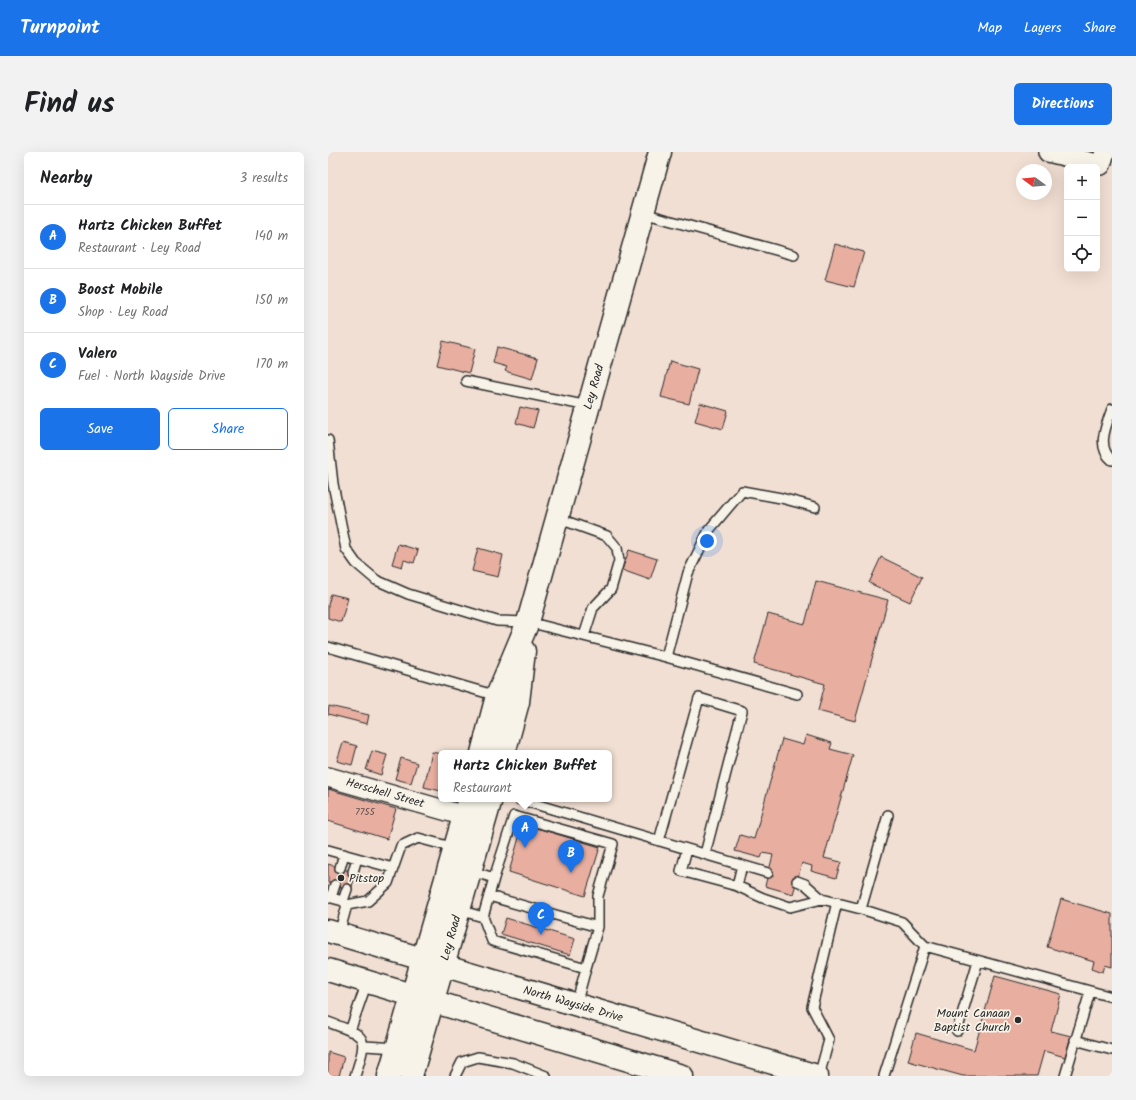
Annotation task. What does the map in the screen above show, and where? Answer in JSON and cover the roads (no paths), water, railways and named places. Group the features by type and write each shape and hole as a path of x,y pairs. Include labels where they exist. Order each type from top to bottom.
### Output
{"main road":[{"name":"Ley Road","path":"483,750 507,699 660,152"},
{"name":"Ley Road","path":"504,750 507,699"},
{"name":"Ley Road","path":"389,1076 397,1048 422,999 443,966 490,802"},
{"name":"Ley Road","path":"411,1076 422,999 422,960 467,807"},
{"name":"North Wayside Drive","path":"333,933 818,1076"},
{"path":"328,970 640,1067 682,1076"}],"street":[{"path":"1048,152 1103,159"},
{"name":"Herschell Street","path":"328,777 438,801"},
{"name":"Herschell Street","path":"444,802 467,807"}],"lane":[{"path":"643,213 794,255"},
{"path":"466,381 588,406"},
{"path":"1112,410 1102,438 1107,456 1112,460"},
{"path":"328,440 332,484 346,549 356,564 376,580 408,594 497,621 528,622 666,657 797,694"},
{"path":"666,657 688,573 709,530 742,490 815,507"},
{"path":"557,518 607,536 617,548 619,561 611,589 593,608 584,636"},
{"path":"328,647 507,699"},
{"path":"659,841 700,698 742,711 705,854"},
{"path":"528,802 768,873"},
{"path":"861,909 888,815"},
{"path":"576,1005 598,927 598,896 613,844 514,816 483,916 492,941 586,968"},
{"path":"335,885 329,897 345,903 368,901 388,883 401,846 418,838 455,848"},
{"path":"687,849 681,871 737,886 763,898 790,907 822,899 861,909 902,922 925,946 1112,997"},
{"path":"328,850 393,868"},
{"path":"340,868 344,854"},
{"path":"352,872 357,858"},
{"path":"737,886 742,865"},
{"path":"471,871 494,878"},
{"path":"797,881 805,884 822,899"},
{"path":"333,933 345,903 347,889"},
{"path":"489,896 598,927"},
{"path":"818,1076 829,1040 812,1007 837,902"},
{"path":"459,910 483,916"},
{"path":"884,1076 925,946"},
{"path":"957,1030 978,961"},
{"path":"350,1031 367,982"},
{"path":"1065,1076 1090,992"},
{"path":"328,1022 362,1037 365,1046 356,1076"},
{"path":"1075,1040 1112,1050"},
{"path":"365,1046 397,1048"},
{"path":"455,1076 462,1062 478,1057 513,1064 546,1076"}],"place":[{"name":"Hartz Chicken Buffet","path":"525,848"},
{"name":"Boost Mobile","path":"571,873"},
{"name":"Pitstop","path":"341,878"},
{"name":"Valero","path":"541,935"},
{"name":"Mount Canaan Baptist Church","path":"1018,1020"}]}
